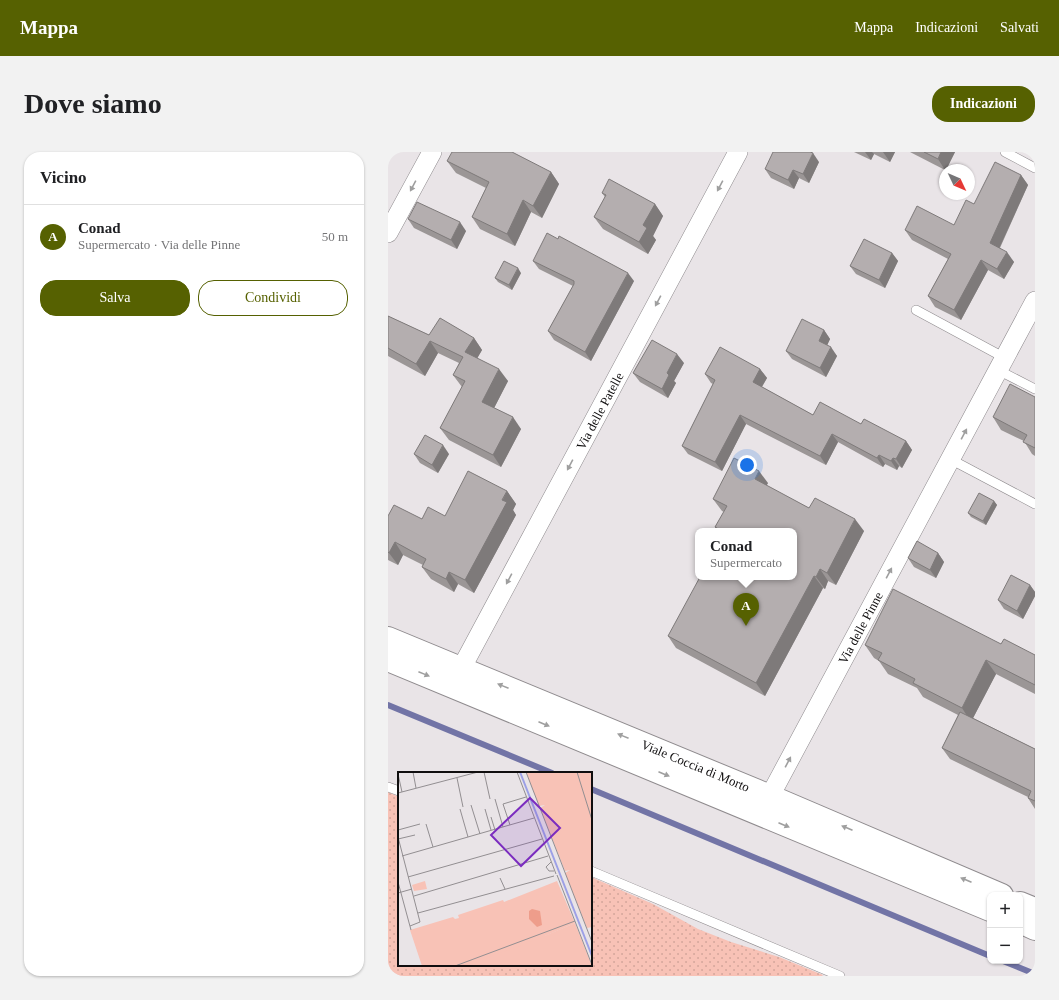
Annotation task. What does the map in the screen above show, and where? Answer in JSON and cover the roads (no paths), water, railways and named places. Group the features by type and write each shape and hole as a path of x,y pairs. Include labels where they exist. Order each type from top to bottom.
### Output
{"street":[{"path":"388,233 432,152"},
{"name":"Via delle Patelle","path":"461,669 738,152"},
{"name":"Via delle Pinne","path":"770,796 1035,301"},
{"name":"Viale Coccia di Morto","path":"388,638 770,796 995,892"},
{"name":"Viale Coccia di Morto","path":"388,660 987,909"},
{"path":"1023,904 1035,909"},
{"path":"1023,923 1035,928"}],"lane":[{"path":"1004,152 1035,168"},
{"path":"916,310 1001,364 1035,389"},
{"path":"950,460 1035,504"},
{"path":"388,787 398,791"},
{"path":"592,871 840,976"}],"waterway":[{"path":"388,705 550,772"},
{"path":"592,789 987,955"},
{"path":"1010,964 1035,974"}],"place":[{"name":"Conad","path":"746,626"}]}
